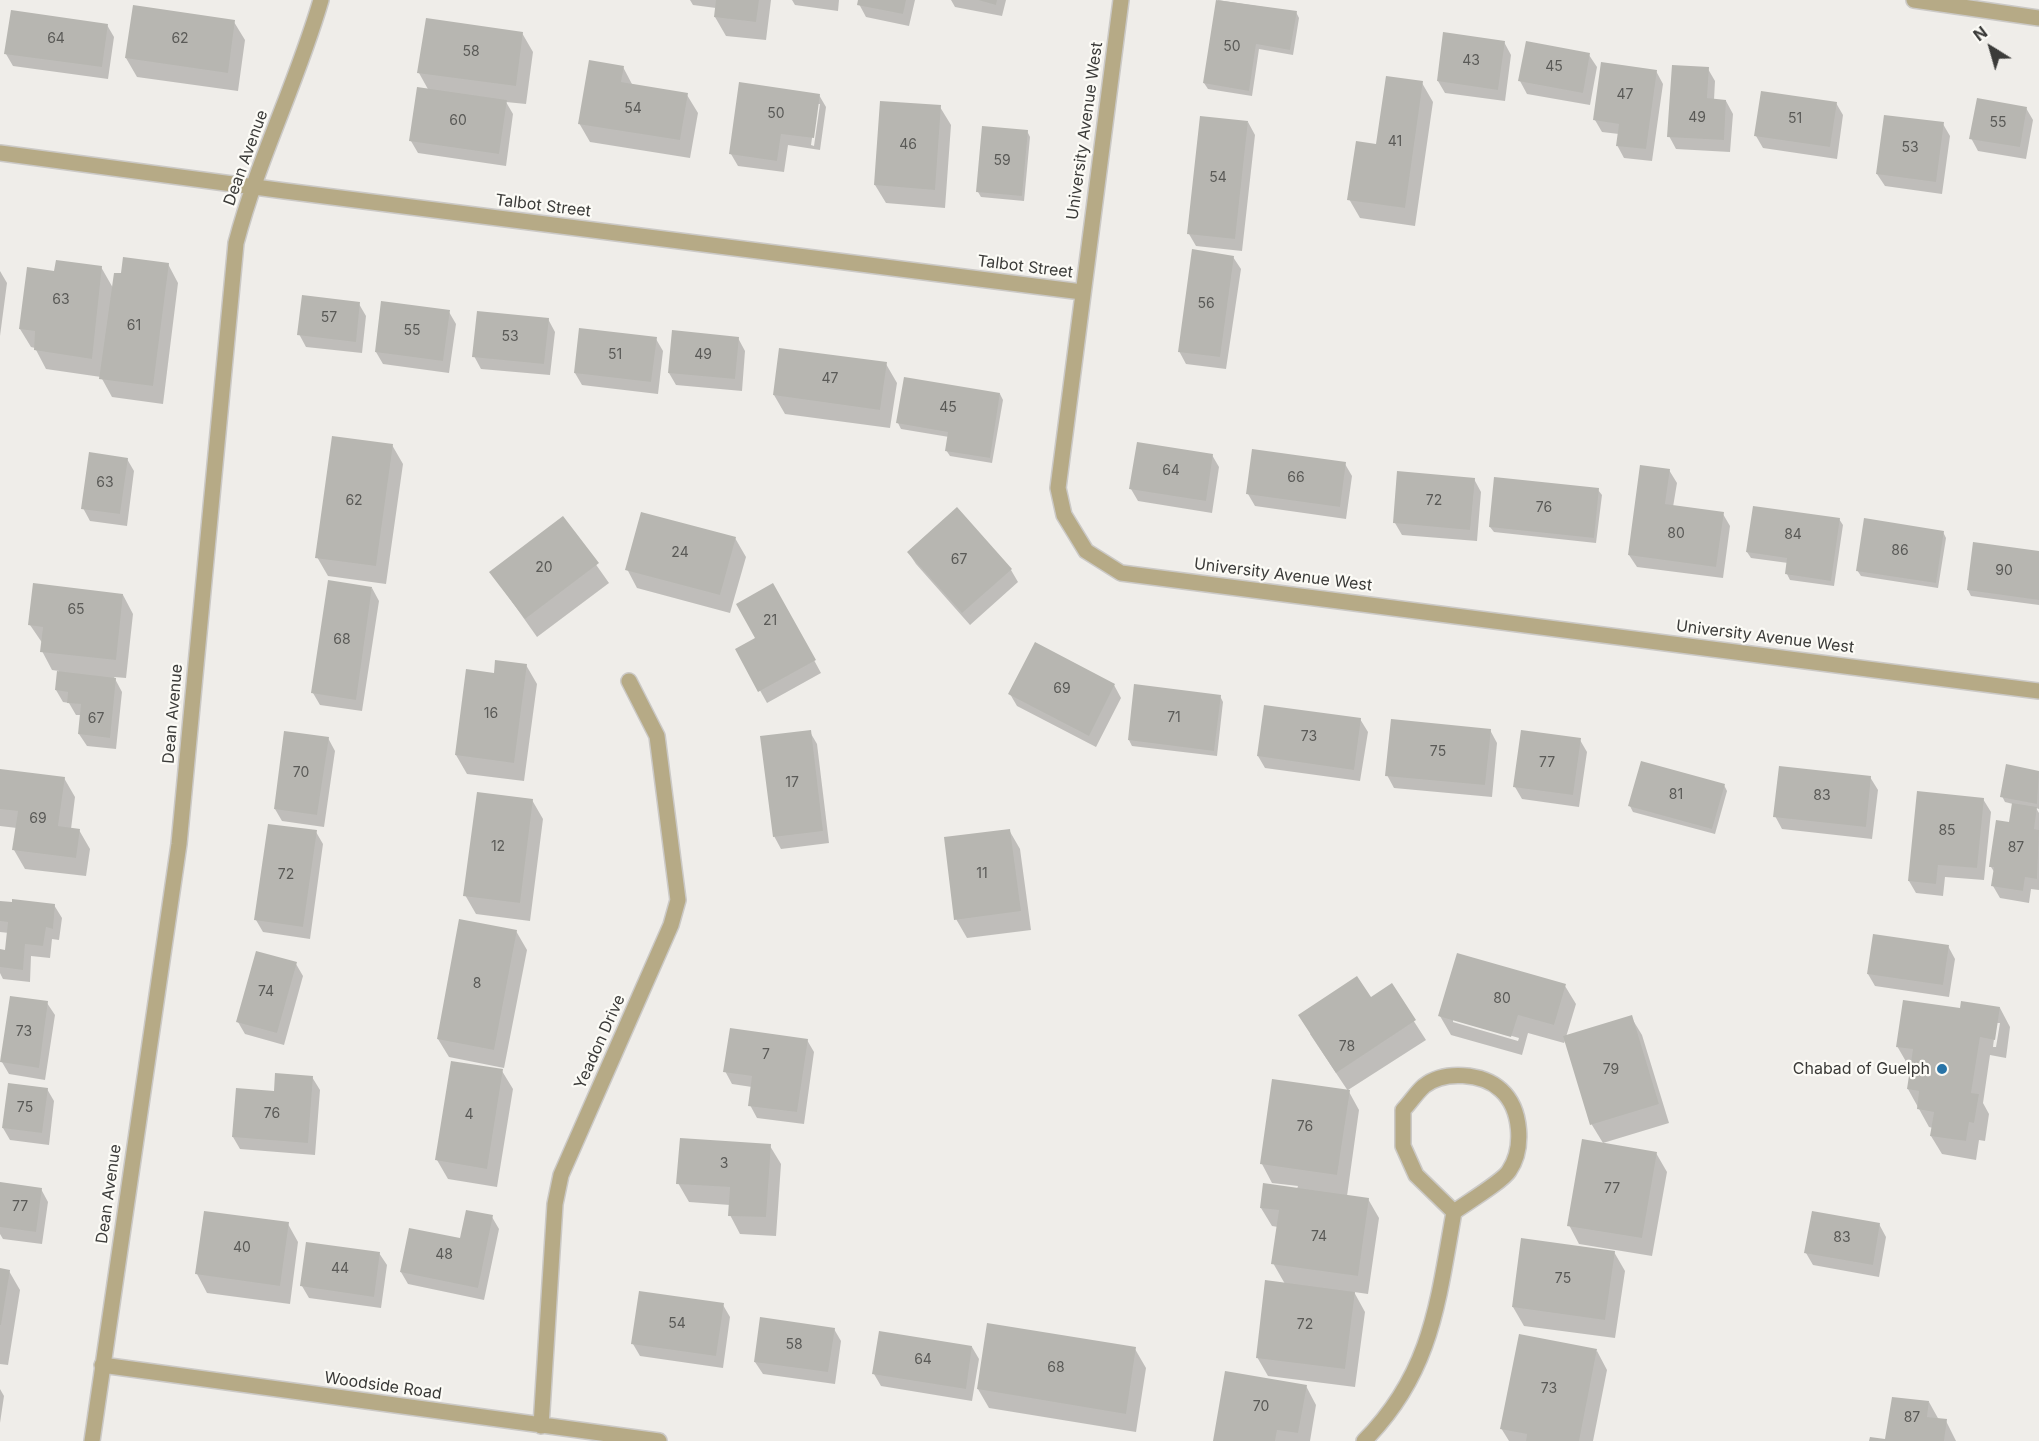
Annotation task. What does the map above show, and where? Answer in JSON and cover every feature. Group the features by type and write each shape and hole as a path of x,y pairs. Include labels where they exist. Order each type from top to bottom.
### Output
{"street":[{"name":"Dean Avenue","path":"92,1441 179,844 226,329 236,243 251,187 305,57 321,0"},
{"name":"University Avenue West","path":"1121,0 1058,488 1064,515 1086,551 1121,573 2039,691"},
{"path":"1914,0 1957,3 2039,18"},
{"name":"Talbot Street","path":"0,153 1082,292"},
{"name":"Yeadon Drive","path":"541,1426 555,1204 561,1175 671,925 678,900 657,736 629,681"},
{"path":"1364,1441 1379,1426 1417,1369 1434,1323 1454,1212 1509,1172 1520,1140 1516,1115 1502,1090 1479,1077 1450,1076 1425,1085 1403,1110 1402,1146 1416,1175 1454,1212"},
{"name":"Woodside Road","path":"102,1365 659,1441"}],"building":[{"path":"716,0 759,0 756,22 714,17"},
{"path":"858,0 906,0 903,14 857,5"},
{"path":"978,0 997,0 996,5"},
{"path":"1216,0 1297,11 1290,50 1256,44 1249,91 1203,83"},
{"path":"133,5 235,20 228,73 125,58"},
{"path":"11,10 108,24 102,67 4,54"},
{"path":"426,18 523,32 516,86 417,73"},
{"path":"1443,32 1505,41 1498,90 1437,81"},
{"path":"1526,41 1590,53 1583,93 1518,81"},
{"path":"589,60 624,66 621,82 688,93 680,140 578,124"},
{"path":"1601,62 1657,70 1646,149 1616,146 1619,124 1593,120"},
{"path":"1672,65 1709,67 1707,98 1726,100 1724,140 1667,137"},
{"path":"1386,76 1423,81 1405,208 1347,200 1356,141 1376,144"},
{"path":"739,82 820,94 814,138 781,134 777,161 729,154"},
{"path":"417,87 507,100 499,154 409,141"},
{"path":"1761,91 1837,102 1830,147 1754,136"},
{"path":"1977,98 2027,107 2020,147 1969,139"},
{"path":"880,101 941,105 935,190 874,185"},
{"path":"1884,115 1944,122 1936,182 1876,174"},
{"path":"1200,116 1248,121 1235,239 1187,234"},
{"path":"982,126 1028,130 1022,196 976,192"},
{"path":"1192,249 1234,256 1220,357 1178,352"},
{"path":"123,257 169,263 153,386 99,379 114,273 121,273"},
{"path":"56,260 102,266 92,359 34,350 35,331 19,329 27,267 54,271"},
{"path":"302,295 360,302 356,342 297,335"},
{"path":"381,301 450,310 443,361 375,352"},
{"path":"477,311 549,318 544,364 472,357"},
{"path":"579,328 657,337 651,382 574,373"},
{"path":"672,330 739,337 735,379 668,373"},
{"path":"779,348 887,362 880,410 773,395"},
{"path":"904,377 1000,393 990,458 945,451 948,432 896,423"},
{"path":"332,436 393,444 376,566 315,558"},
{"path":"1137,442 1213,454 1206,501 1129,489"},
{"path":"1252,449 1346,462 1340,507 1246,494"},
{"path":"89,452 128,458 120,514 81,509"},
{"path":"1640,465 1670,469 1665,504 1724,512 1716,567 1628,555"},
{"path":"1397,471 1475,478 1470,530 1393,523"},
{"path":"1494,477 1599,488 1594,538 1489,527"},
{"path":"1753,506 1840,518 1831,581 1785,574 1787,558 1746,552"},
{"path":"957,507 1012,569 962,613 907,552"},
{"path":"641,512 736,537 720,595 625,570"},
{"path":"563,516 599,563 525,619 489,572"},
{"path":"1864,518 1944,531 1936,583 1856,571"},
{"path":"1973,542 2039,551 2039,600 1967,590"},
{"path":"328,580 372,587 356,700 311,693"},
{"path":"33,583 123,594 116,660 40,652 43,627 28,625"},
{"path":"773,583 816,660 758,692 735,649 755,638 736,604"},
{"path":"1035,642 1115,684 1089,736 1008,694"},
{"path":"495,660 527,664 514,763 455,755 466,669 494,673"},
{"path":"57,671 116,678 110,738 78,734 81,704 67,703 68,692 55,690"},
{"path":"1134,684 1221,695 1214,751 1128,740"},
{"path":"1264,705 1361,718 1354,770 1257,756"},
{"path":"1391,719 1491,729 1485,785 1385,776"},
{"path":"811,730 823,831 773,837 760,736"},
{"path":"1521,730 1581,738 1573,795 1513,787"},
{"path":"284,731 329,737 317,815 274,809"},
{"path":"1641,761 1725,784 1712,829 1628,806"},
{"path":"2006,764 2039,771 2037,804 2000,797"},
{"path":"1779,766 1871,776 1866,827 1773,817"},
{"path":"0,769 65,777 58,826 80,829 76,858 12,850 18,811 0,809"},
{"path":"1917,791 1984,798 1977,868 1938,865 1936,884 1908,881"},
{"path":"477,792 533,799 520,903 463,896"},
{"path":"2012,803 2037,807 2034,829 2039,830 2037,879 2025,877 2023,891 1991,886 1994,867 1989,867 1996,820 2009,822"},
{"path":"268,824 317,830 303,927 254,920"},
{"path":"1010,829 1021,911 954,920 944,837"},
{"path":"12,899 55,904 53,929 46,927 43,946 25,944 23,970 0,967 0,949 5,950 8,922 0,921 0,901 12,902"},
{"path":"459,919 517,930 494,1050 437,1039"},
{"path":"1873,934 1949,945 1943,985 1867,974"},
{"path":"256,951 297,962 277,1033 236,1022"},
{"path":"1457,953 1566,984 1554,1025 1518,1015 1511,1037 1438,1016"},
{"path":"1357,976 1371,997 1392,983 1416,1020 1336,1073 1298,1015"},
{"path":"10,996 48,1001 39,1068 0,1062"},
{"name":"Chabad of Guelph","path":"1903,1000 1960,1008 1961,1001 2000,1007 1995,1040 1980,1037 1971,1093 1979,1094 1974,1123 1969,1122 1966,1141 1930,1136 1934,1112 1917,1109 1919,1091 1907,1089 1913,1049 1896,1047"},
{"path":"1632,1015 1659,1104 1590,1125 1563,1036"},
{"path":"730,1028 808,1039 797,1112 748,1106 752,1076 723,1072"},
{"path":"451,1061 503,1069 487,1169 435,1160"},
{"path":"275,1073 313,1076 308,1143 232,1137 236,1088 274,1091"},
{"path":"1272,1079 1350,1090 1337,1175 1260,1164"},
{"path":"8,1083 48,1088 42,1133 2,1128"},
{"path":"680,1138 771,1144 766,1217 728,1216 730,1187 676,1184"},
{"path":"1582,1139 1657,1152 1642,1238 1567,1226"},
{"path":"0,1182 42,1188 36,1232 0,1227"},
{"path":"1263,1183 1369,1198 1358,1276 1271,1264 1279,1210 1260,1208"},
{"path":"466,1210 493,1215 478,1288 400,1272 409,1228 460,1238"},
{"path":"204,1211 289,1222 280,1286 195,1274"},
{"path":"1812,1211 1880,1223 1873,1265 1804,1253"},
{"path":"1521,1238 1615,1251 1605,1320 1512,1307"},
{"path":"306,1242 380,1252 374,1297 300,1286"},
{"path":"0,1268 10,1270 1,1325 0,1325"},
{"path":"1265,1280 1355,1292 1345,1369 1256,1358"},
{"path":"639,1291 724,1303 716,1356 631,1344"},
{"path":"760,1317 835,1328 828,1372 754,1362"},
{"path":"987,1323 1136,1347 1126,1414 977,1389"},
{"path":"879,1331 972,1346 966,1389 872,1374"},
{"path":"1519,1334 1597,1349 1579,1441 1526,1441 1527,1434 1500,1429"},
{"path":"1225,1371 1307,1385 1298,1433 1277,1430 1275,1441 1213,1441"},
{"path":"1892,1397 1929,1401 1927,1417 1947,1419 1944,1441 1869,1441 1870,1437 1885,1439"}],"place":[{"name":"Chabad of Guelph","path":"1942,1069"}]}
